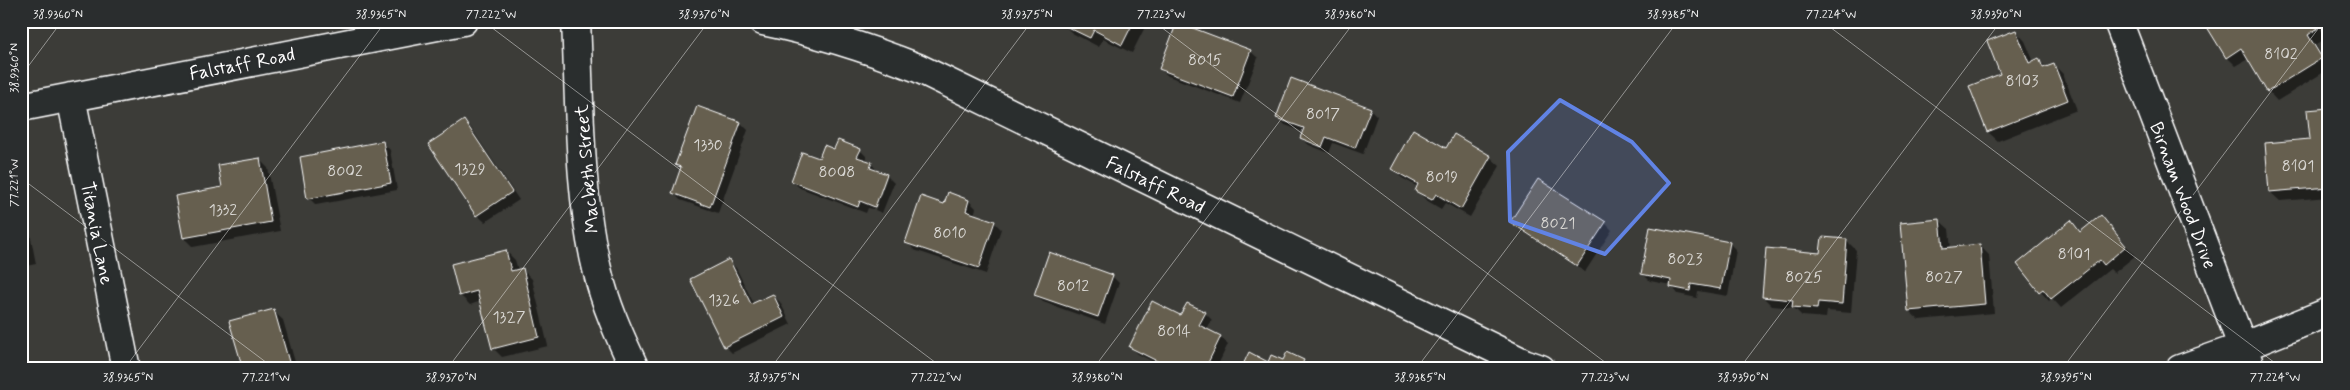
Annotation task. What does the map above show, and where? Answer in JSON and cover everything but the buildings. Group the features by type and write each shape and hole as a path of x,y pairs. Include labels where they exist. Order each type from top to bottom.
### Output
{"street":[{"name":"Falstaff Road","path":"21,107 463,21"},
{"name":"Macbeth Street","path":"576,21 586,213 597,270 616,327 635,369"},
{"name":"Falstaff Road","path":"763,21 812,32 875,51 918,68 1541,369"},
{"name":"Birnam Wood Drive","path":"2118,21 2246,358"},
{"name":"Titania Lane","path":"71,97 126,369"},
{"path":"2180,369 2246,358 2329,312"}],"highlighted area":[{"path":"1560,100 1632,142 1669,183 1605,254 1510,221 1508,152"}]}
